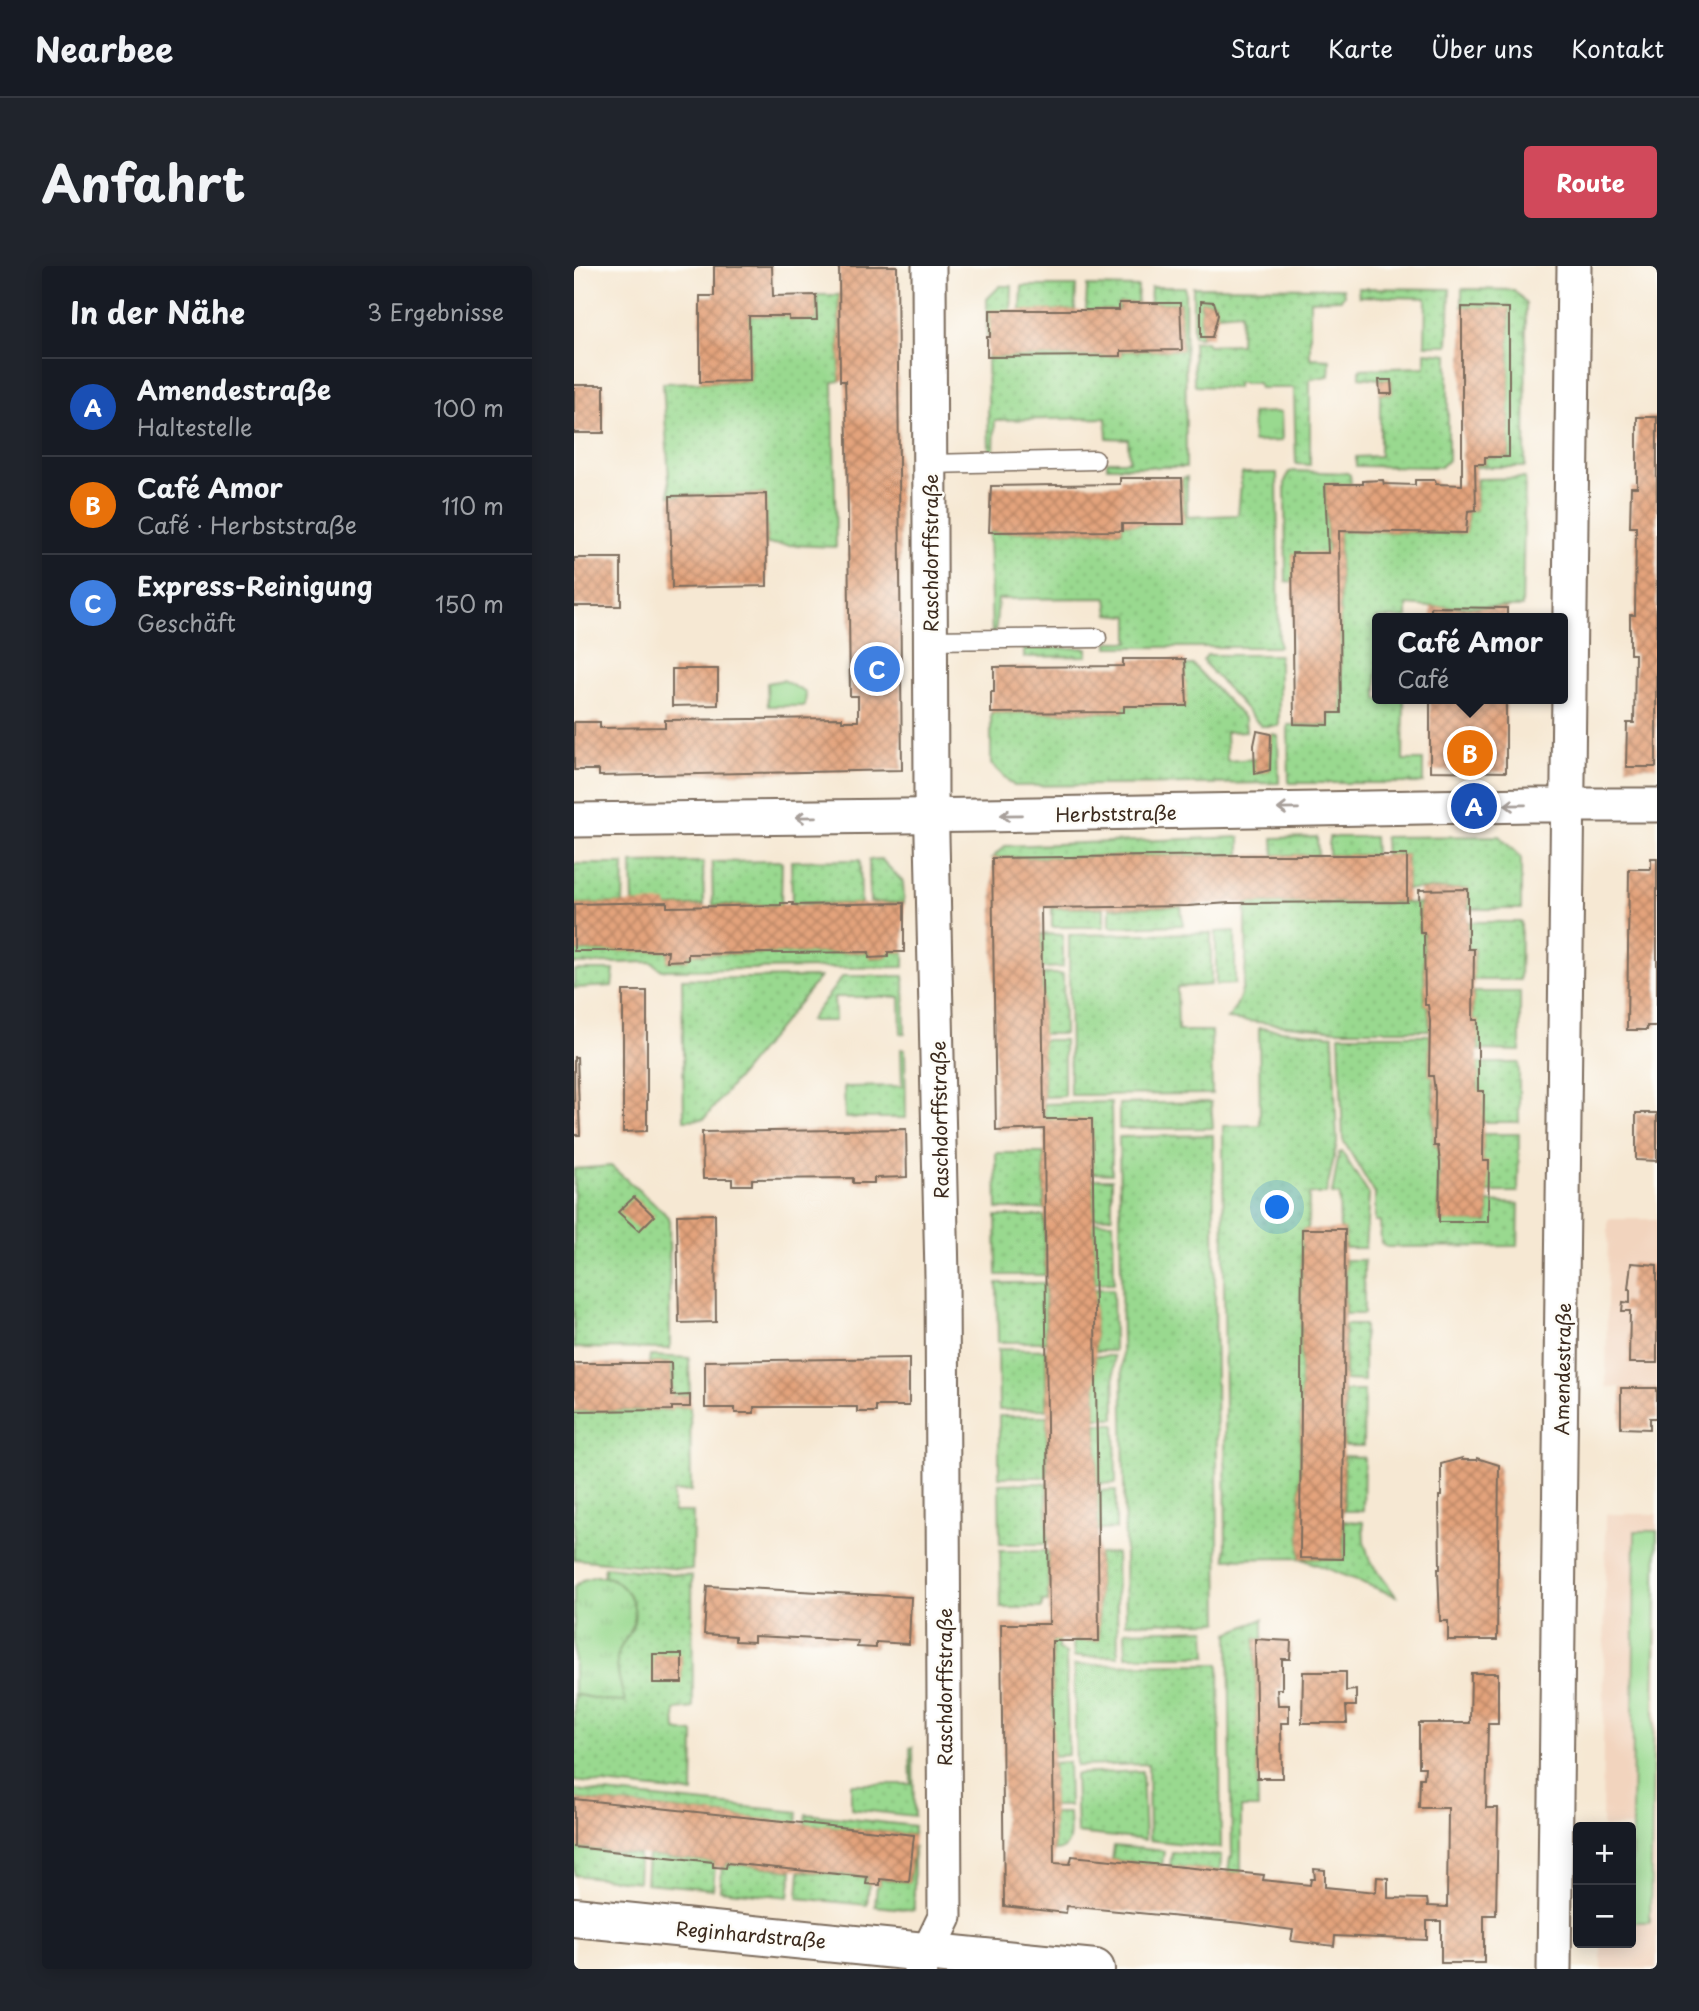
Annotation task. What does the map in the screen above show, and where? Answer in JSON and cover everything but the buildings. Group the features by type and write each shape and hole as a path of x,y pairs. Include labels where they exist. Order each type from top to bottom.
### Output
{"street":[{"name":"Raschdorffstraße","path":"925,1960 945,1917 942,1276 931,816 929,266"},
{"name":"Amendestraße","path":"1554,1969 1574,266"},
{"name":"Herbststraße","path":"574,820 1569,804 1657,805"},
{"name":"Reginhardstraße","path":"574,1917 925,1960 1095,1969"}],"lane":[{"path":"929,464 1095,460"},
{"path":"930,640 1097,638"}],"shaded area":[{"path":"1608,1219 1657,1219 1657,1388 1606,1387"},
{"path":"1606,1514 1657,1514 1657,1969 1601,1969 1601,1948 1636,1948 1636,1822 1602,1822"}],"green space":[{"path":"1000,286 1012,286 1011,311 990,337 987,337 987,299"},
{"path":"1022,286 1076,286 1075,310 1021,311"},
{"path":"1087,286 1138,287 1137,303 1119,303 1119,310 1086,310"},
{"path":"1151,287 1185,287 1186,467 1107,467 1107,461 1129,461 1128,439 1107,438 1106,418 995,420 994,451 989,451 987,357 1121,356 1121,351 1182,350 1180,303 1150,303"},
{"path":"1193,287 1343,288 1344,295 1341,299 1310,300 1310,358 1330,359 1329,376 1310,379 1310,465 1296,464 1294,388 1260,388 1258,383 1237,383 1237,388 1196,386 1193,342 1205,341 1208,345 1240,344 1241,312 1217,314 1214,302 1201,301 1201,337 1193,336"},
{"path":"1358,288 1450,289 1448,345 1425,345 1426,298 1359,296"},
{"path":"1462,289 1514,290 1526,303 1525,467 1475,467 1475,464 1485,464 1485,457 1509,457 1509,309 1462,307"},
{"path":"816,295 839,295 840,381 833,382 836,547 767,544 765,494 670,496 663,383 750,381 749,316 789,316 790,320 816,320"},
{"path":"1425,352 1448,354 1448,460 1441,467 1356,466 1356,457 1380,456 1380,394 1392,393 1391,380 1360,377 1360,369 1425,367"},
{"path":"1281,412 1282,441 1253,442 1252,413"},
{"path":"1289,472 1347,473 1350,475 1351,484 1325,484 1328,553 1292,582 1286,582 1285,482"},
{"path":"1242,473 1277,473 1279,647 1108,647 1108,642 1129,642 1129,616 1109,614 1107,598 998,599 996,627 992,637 989,532 1122,531 1122,524 1184,524 1182,478 1187,477 1187,517 1238,515"},
{"path":"1525,478 1522,607 1407,605 1407,613 1372,613 1372,704 1404,704 1403,760 1423,760 1423,783 1289,783 1288,725 1329,725 1329,713 1341,712 1339,531 1466,533 1468,511 1476,510 1477,479"},
{"path":"1024,648 1087,648 1087,656 1024,657"},
{"path":"1207,655 1279,655 1279,726 1261,726 1206,665 1203,661"},
{"path":"1184,665 1193,665 1245,719 1246,731 1226,732 1227,761 1254,759 1256,773 1270,770 1271,734 1278,735 1279,783 1014,786 991,764 991,713 1123,712 1124,706 1186,706"},
{"path":"783,680 806,693 805,706 768,706 767,683"},
{"path":"1499,836 1521,858 1521,909 1469,909 1468,889 1407,889 1407,855 1385,855 1384,837"},
{"path":"1240,837 1240,855 992,858 1005,846"},
{"path":"1317,837 1318,855 1274,855 1273,838"},
{"path":"1329,837 1374,837 1375,855 1329,855"},
{"path":"881,859 903,882 904,903 870,902 869,860"},
{"path":"860,860 859,904 792,903 791,861"},
{"path":"782,861 781,905 713,905 712,862"},
{"path":"703,862 704,905 667,907 633,903 632,863"},
{"path":"574,864 624,864 623,903 574,904"},
{"path":"1246,903 1419,903 1420,933 1424,933 1425,1004 1428,1005 1430,1030 1337,1030 1227,1019 1241,994 1244,979"},
{"path":"1181,906 1183,925 1110,927 1110,908"},
{"path":"1052,908 1104,908 1104,927 1052,927"},
{"path":"1468,922 1521,922 1520,980 1473,980 1474,949 1468,949"},
{"path":"1235,931 1235,984 1216,985 1216,932"},
{"path":"1211,933 1211,985 1177,987 1178,1031 1211,1031 1212,1094 1070,1095 1069,935"},
{"path":"1041,934 1063,935 1063,967 1041,968"},
{"path":"574,951 668,951 668,961 687,960 688,954 869,952 870,958 887,957 888,952 904,952 904,967 662,970 651,962 574,964"},
{"path":"574,970 614,970 612,986 574,988"},
{"path":"1042,974 1063,974 1064,1034 1042,1034"},
{"path":"843,976 904,976 905,1034 901,1034 900,997 834,997 835,1021 809,1021"},
{"path":"820,977 704,1119 684,1120 682,979"},
{"path":"1473,992 1520,992 1520,1051 1478,1050 1478,1021 1473,1020"},
{"path":"1259,1028 1333,1035 1337,1143 1326,1194 1309,1194 1308,1229 1302,1230 1300,1558 1226,1559 1223,1126 1260,1125"},
{"path":"1339,1035 1430,1035 1429,1075 1433,1076 1434,1146 1438,1146 1439,1221 1488,1222 1488,1202 1519,1204 1518,1246 1387,1247 1381,1243 1380,1221 1375,1221 1375,1194 1343,1140"},
{"path":"1042,1040 1064,1040 1064,1096 1044,1097"},
{"path":"901,1049 905,1049 906,1118 845,1118 844,1087 902,1086"},
{"path":"1477,1063 1519,1063 1519,1122 1482,1122"},
{"path":"1111,1102 1112,1174 1093,1173 1044,1119 1044,1104"},
{"path":"1211,1102 1213,1128 1119,1129 1119,1104"},
{"path":"1483,1134 1519,1134 1518,1192 1488,1192 1483,1161"},
{"path":"1213,1135 1219,1622 1126,1623 1119,1137"},
{"path":"1342,1152 1369,1195 1365,1248 1345,1248 1345,1230 1340,1229 1339,1195 1332,1194 1339,1153"},
{"path":"996,1153 1044,1153 1044,1209 997,1209"},
{"path":"611,1166 669,1217 670,1349 574,1348 574,1169"},
{"path":"1093,1179 1112,1179 1112,1216 1093,1218"},
{"path":"996,1216 1044,1216 1045,1275 997,1275"},
{"path":"1093,1222 1113,1222 1114,1283 1094,1283"},
{"path":"1345,1260 1364,1260 1364,1314 1345,1314"},
{"path":"997,1283 1045,1283 1046,1342 998,1342"},
{"path":"1094,1289 1113,1289 1114,1351 1095,1351"},
{"path":"1345,1325 1364,1325 1364,1381 1345,1380"},
{"path":"998,1349 1046,1350 1046,1409 999,1410"},
{"path":"650,1356 689,1358 690,1395 672,1396 671,1363 649,1363"},
{"path":"1095,1356 1114,1356 1115,1418 1096,1418"},
{"path":"1345,1391 1364,1391 1363,1446 1344,1446"},
{"path":"672,1407 690,1407 691,1491 673,1492 673,1512 693,1512 692,1570 574,1559 574,1411 671,1410"},
{"path":"999,1416 1047,1416 1047,1477 999,1477"},
{"path":"1097,1424 1115,1424 1116,1483 1097,1484"},
{"path":"1344,1456 1364,1457 1363,1511 1344,1511"},
{"path":"1047,1483 1048,1544 1000,1544 999,1484"},
{"path":"1116,1490 1116,1529 1098,1530 1097,1491"},
{"path":"1344,1521 1363,1522 1364,1541 1370,1561 1396,1596 1300,1558 1343,1559"},
{"path":"1635,1531 1657,1531 1650,1922 1636,1922 1636,1822 1632,1822"},
{"path":"1000,1551 1048,1551 1048,1602 1042,1601 1042,1608 1001,1608"},
{"path":"1116,1553 1118,1656 1074,1657 1073,1641 1099,1641 1098,1554"},
{"path":"605,1567 692,1576 693,1708 675,1710 676,1731 694,1733 693,1793 574,1781 574,1694 613,1701 618,1652 634,1620 629,1596 619,1584 604,1576"},
{"path":"596,1576 605,1577 621,1585 634,1607 633,1625 617,1659 625,1702 574,1694 574,1587 583,1580"},
{"path":"1263,1619 1263,1639 1255,1639 1258,1808 1241,1808 1241,1873 1228,1872 1232,1857 1229,1633"},
{"path":"1206,1629 1207,1656 1126,1656 1125,1631"},
{"path":"1052,1641 1058,1641 1058,1649 1066,1654 1068,1755 1052,1756"},
{"path":"1219,1664 1221,1848 1149,1840 1148,1764 1076,1766 1074,1665"},
{"path":"913,1747 914,1816 851,1809 851,1784 911,1784 910,1748"},
{"path":"1068,1762 1069,1806 1053,1806 1053,1763"},
{"path":"1142,1771 1145,1840 1077,1833 1075,1774"},
{"path":"574,1790 798,1812 797,1823 574,1799"},
{"path":"1053,1813 1069,1813 1070,1832 1065,1847 1054,1851"},
{"path":"806,1814 914,1826 913,1835 805,1824"},
{"path":"914,1846 914,1910 875,1906 880,1879 909,1882"},
{"path":"1114,1846 1164,1851 1162,1865 1112,1860"},
{"path":"574,1847 639,1855 638,1882 574,1875"},
{"path":"1172,1852 1221,1856 1220,1871 1170,1866"},
{"path":"648,1855 713,1862 713,1889 646,1883"},
{"path":"727,1863 792,1870 789,1897 720,1890 722,1867 726,1867"},
{"path":"800,1871 867,1877 867,1905 798,1898"}],"place":[{"name":"Express-Reinigung","path":"877,669"},
{"name":"Café Amor","path":"1470,753"},
{"name":"Amendestraße","path":"1474,806"}]}
